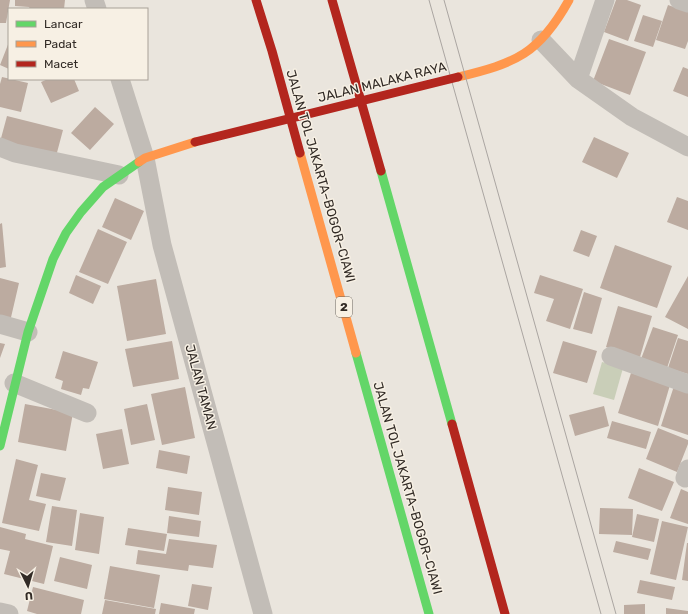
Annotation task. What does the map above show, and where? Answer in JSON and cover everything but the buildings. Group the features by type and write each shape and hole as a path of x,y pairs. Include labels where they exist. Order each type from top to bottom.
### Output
{"main road":[{"name":"JALAN TOL JAKARTA–BOGOR–CIAWI","path":"256,0 274,58 429,614"},
{"path":"332,0 383,174 505,614"},
{"name":"JALAN MALAKA RAYA","path":"0,446 14,383 28,332 53,259 66,233 81,212 103,187 145,158 195,142 458,77 509,62 525,54 541,40 561,15 569,0"}],"street":[{"path":"578,79 605,0"},
{"path":"679,0 688,3"},
{"path":"541,40 578,79 632,117 688,147"},
{"name":"JALAN TAMAN","path":"120,80 145,158 162,245 263,614"},
{"path":"0,147 15,153 119,175"},
{"path":"0,324 28,332"},
{"path":"611,356 688,384"},
{"path":"14,383 87,413"},
{"path":"0,612 9,614"}],"green space":[{"path":"602,362 623,368 614,400 593,394"}],"tram line":[{"path":"429,0 601,614"},
{"path":"444,0 616,614"}],"traffic: fast":[{"path":"0,446 28,332 53,259 66,233 81,212 103,187 139,162"},
{"path":"381,171 452,424"},
{"path":"356,353 429,614"}],"traffic: slow":[{"path":"458,77 496,67 524,54 547,33 569,0"},
{"path":"139,162 145,158 195,142"},
{"path":"300,153 356,353"}],"traffic: jam":[{"path":"256,0 272,51 300,153"},
{"path":"332,0 381,171"},
{"path":"195,142 458,77"},
{"path":"452,424 505,614"}]}
